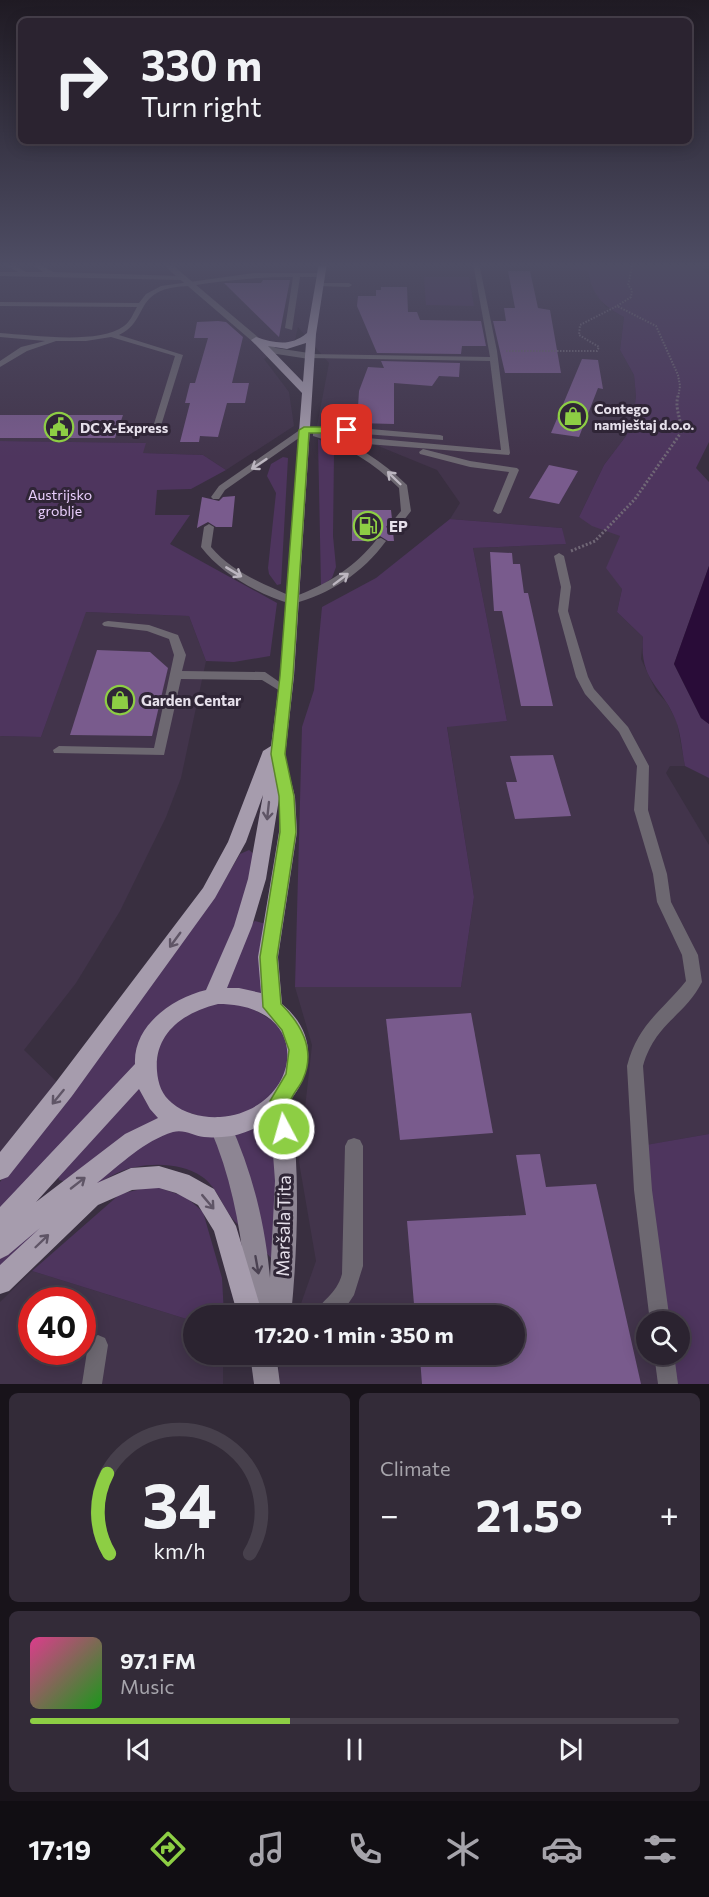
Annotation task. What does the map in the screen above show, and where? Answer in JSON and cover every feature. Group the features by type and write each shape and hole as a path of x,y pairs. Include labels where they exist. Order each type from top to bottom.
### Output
{"main road":[{"path":"214,995 243,926 257,879 278,754 288,661 312,328"},
{"path":"256,340 274,346 289,347 303,342 311,334"},
{"path":"256,340 307,392"},
{"path":"0,1169 64,1089 209,893 237,842 280,729"},
{"path":"272,1007 268,957 288,832 286,796 278,754"},
{"path":"214,995 245,995 272,1007 290,1025 299,1050 295,1076 280,1101 263,1114 243,1123 220,1128 200,1127 181,1121 162,1108 150,1090 144,1069 149,1043 159,1026 174,1012 192,1001 214,995"},
{"path":"0,1224 94,1126 144,1069"},
{"path":"0,1247 88,1175 144,1134 181,1121"},
{"path":"0,1282 90,1197 130,1179 159,1177 181,1183 206,1197 224,1226 247,1305"}],"street":[{"path":"241,328 256,340 281,354 309,356"},
{"name":"Maršala Tita","path":"280,1101 285,1172 284,1268 280,1305"},
{"name":"Maršala Tita","path":"220,1128 235,1157 247,1204 260,1283 261,1305"},
{"path":"265,1365 269,1384"},
{"path":"269,1384 273,1365"}],"lane":[{"path":"111,335 126,328"},
{"path":"347,430 347,437 354,440 506,453 489,328"},
{"path":"0,335 64,338 111,335 179,355 157,427"},
{"path":"0,365 24,349 64,338"},
{"path":"309,356 494,355"},
{"path":"304,430 330,437 354,448 373,459 404,487 406,511 393,527"},
{"path":"216,497 222,488 304,430 347,430 440,438"},
{"path":"390,443 470,464 514,470 498,511"},
{"path":"209,527 206,547 213,557 234,573 292,602 321,592 340,581 373,552 381,541"},
{"path":"559,556 566,587 563,611 582,677 589,691 624,730 644,766 640,810 660,874 664,902 690,955 694,982 682,999 648,1030 639,1047 635,1066 643,1190 659,1311"},
{"path":"59,750 159,752 180,656 174,637 148,628 108,624"},
{"path":"176,675 265,676 288,661"},
{"path":"265,676 285,690"},
{"path":"335,1305 345,1295 351,1282 353,1266 354,1146"},
{"path":"92,1384 98,1345"},
{"path":"665,1365 668,1384"}],"path":[{"path":"494,355 597,351 598,347 579,335 580,328"},
{"path":"559,556 595,541 635,499 680,434 683,425 676,405 681,386 678,373 658,337 656,328"}],"shaded area":[{"path":"0,328 298,328 295,340 264,359 289,392 294,426 226,470 203,455 142,453 145,443 0,441"},
{"path":"299,328 623,328 620,350 634,375 636,396 633,420 626,436 604,465 579,517 621,536 622,589 617,612 643,637 641,659 656,691 667,703 677,722 685,766 670,766 666,773 709,845 709,1134 641,1146 659,1311 636,1311 636,1365 665,1365 668,1384 273,1384 280,1365 525,1365 525,1305 301,1305 316,1261 299,1162 312,1045 295,987 461,987 474,897 447,726 507,721 473,548 565,544 562,528 450,519 460,503 437,470 366,441 317,426 329,363"},
{"path":"709,566 709,724 701,718 674,664"},
{"path":"85,612 189,616 206,661 181,778 166,817 120,911 76,983 24,1050 64,1089 0,1169 0,736 41,737"},
{"path":"32,1271 84,1287 18,1287 18,1365 96,1365 96,1291 183,1318 183,1365 223,1365 223,1384 0,1384 0,1302"}],"green space":[{"path":"623,328 709,328 709,442 696,468 709,482 709,566 674,664 701,718 709,724 709,778 685,766 676,721 644,664 643,637 617,612 622,589 606,568 620,536 592,526 579,517 604,465 626,436 633,420 636,396 634,375 620,350"},
{"path":"318,439 329,444 334,453 333,536 336,567 332,578 321,586"},
{"name":"Austrijsko groblje","path":"0,441 146,443 143,453 203,455 226,470 191,489 157,490 155,515 190,515 170,544 277,603 270,656 234,662 206,661 189,616 86,612 41,737 0,736"},
{"path":"283,457 288,458 281,584 277,585 269,574 268,568 276,493 267,476 271,464"},
{"path":"450,519 562,528 566,544 473,548 507,721 447,727 474,897 461,987 295,987 302,727 314,690 322,607 376,578"},
{"path":"249,850 255,855 256,876 213,992 190,999 141,1069 0,1212 0,1182 214,898 240,854"},
{"path":"255,921 266,924 268,1002 217,993 251,924"},
{"path":"237,999 289,1031 293,1070 266,1107 220,1122 176,1109 161,1095 154,1076 161,1037 193,1007"},
{"path":"143,1074 177,1120 67,1182 59,1180 57,1172"},
{"path":"277,1106 277,1245 271,1258 262,1248 226,1130"},
{"path":"180,1126 216,1134 244,1229 237,1224 213,1188 201,1176 182,1168 148,1165 126,1169 86,1192 0,1268 0,1257 145,1139"},
{"path":"709,1134 709,1384 668,1384 665,1365 690,1365 690,1311 659,1311 640,1146"},
{"path":"154,1186 186,1197 203,1212 222,1278 223,1305 183,1305 183,1318 96,1291 96,1287 84,1287 32,1271 120,1194"}],"building":[{"path":"196,328 232,328 243,337 232,383 249,383 245,403 227,403 218,437 200,436 199,442 180,442 190,403 185,403 190,383 195,383 208,338 194,338"},
{"path":"269,328 281,328 279,337"},
{"path":"366,328 482,328 486,346 462,346 461,354 377,353"},
{"path":"495,328 553,328 561,373 505,373"},
{"path":"582,359 598,360 603,389 598,388 579,437 551,433"},
{"path":"381,361 460,363 459,377 439,376 432,386 394,383 394,424 357,423 359,391 368,367 384,368"},
{"name":"DC X-Express","path":"0,415 123,415 115,438 0,438"},
{"path":"549,465 578,471 559,504 529,498"},
{"path":"235,496 232,527 216,527 208,522 197,528 202,497 219,501 223,497"},
{"name":"EP","path":"352,510 391,510 392,519 386,527 393,532 394,541 388,541 380,536 372,541 352,541"},
{"path":"490,552 512,553 513,564 520,564 524,593 528,593 553,706 521,706 502,611 494,611"},
{"name":"Garden Centar","path":"97,650 150,652 168,668 152,736 70,735"},
{"path":"553,755 571,816 515,819 506,782 517,782 510,756"},
{"path":"471,1013 493,1133 400,1140 386,1019"},
{"path":"540,1154 546,1187 596,1184 641,1384 422,1384 421,1365 525,1365 525,1305 414,1305 407,1221 526,1215 516,1155"}],"place":[{"name":"Contego namještaj d.o.o.","path":"573,416"},
{"name":"DC X-Express","path":"59,427"},
{"name":"EP","path":"368,526"},
{"name":"Garden Centar","path":"120,700"}],"route":[{"path":"284,1129 280,1101 295,1076 299,1050 290,1025 272,1007 268,957 288,832 286,796 278,754 287,676 304,430 347,430"}]}
